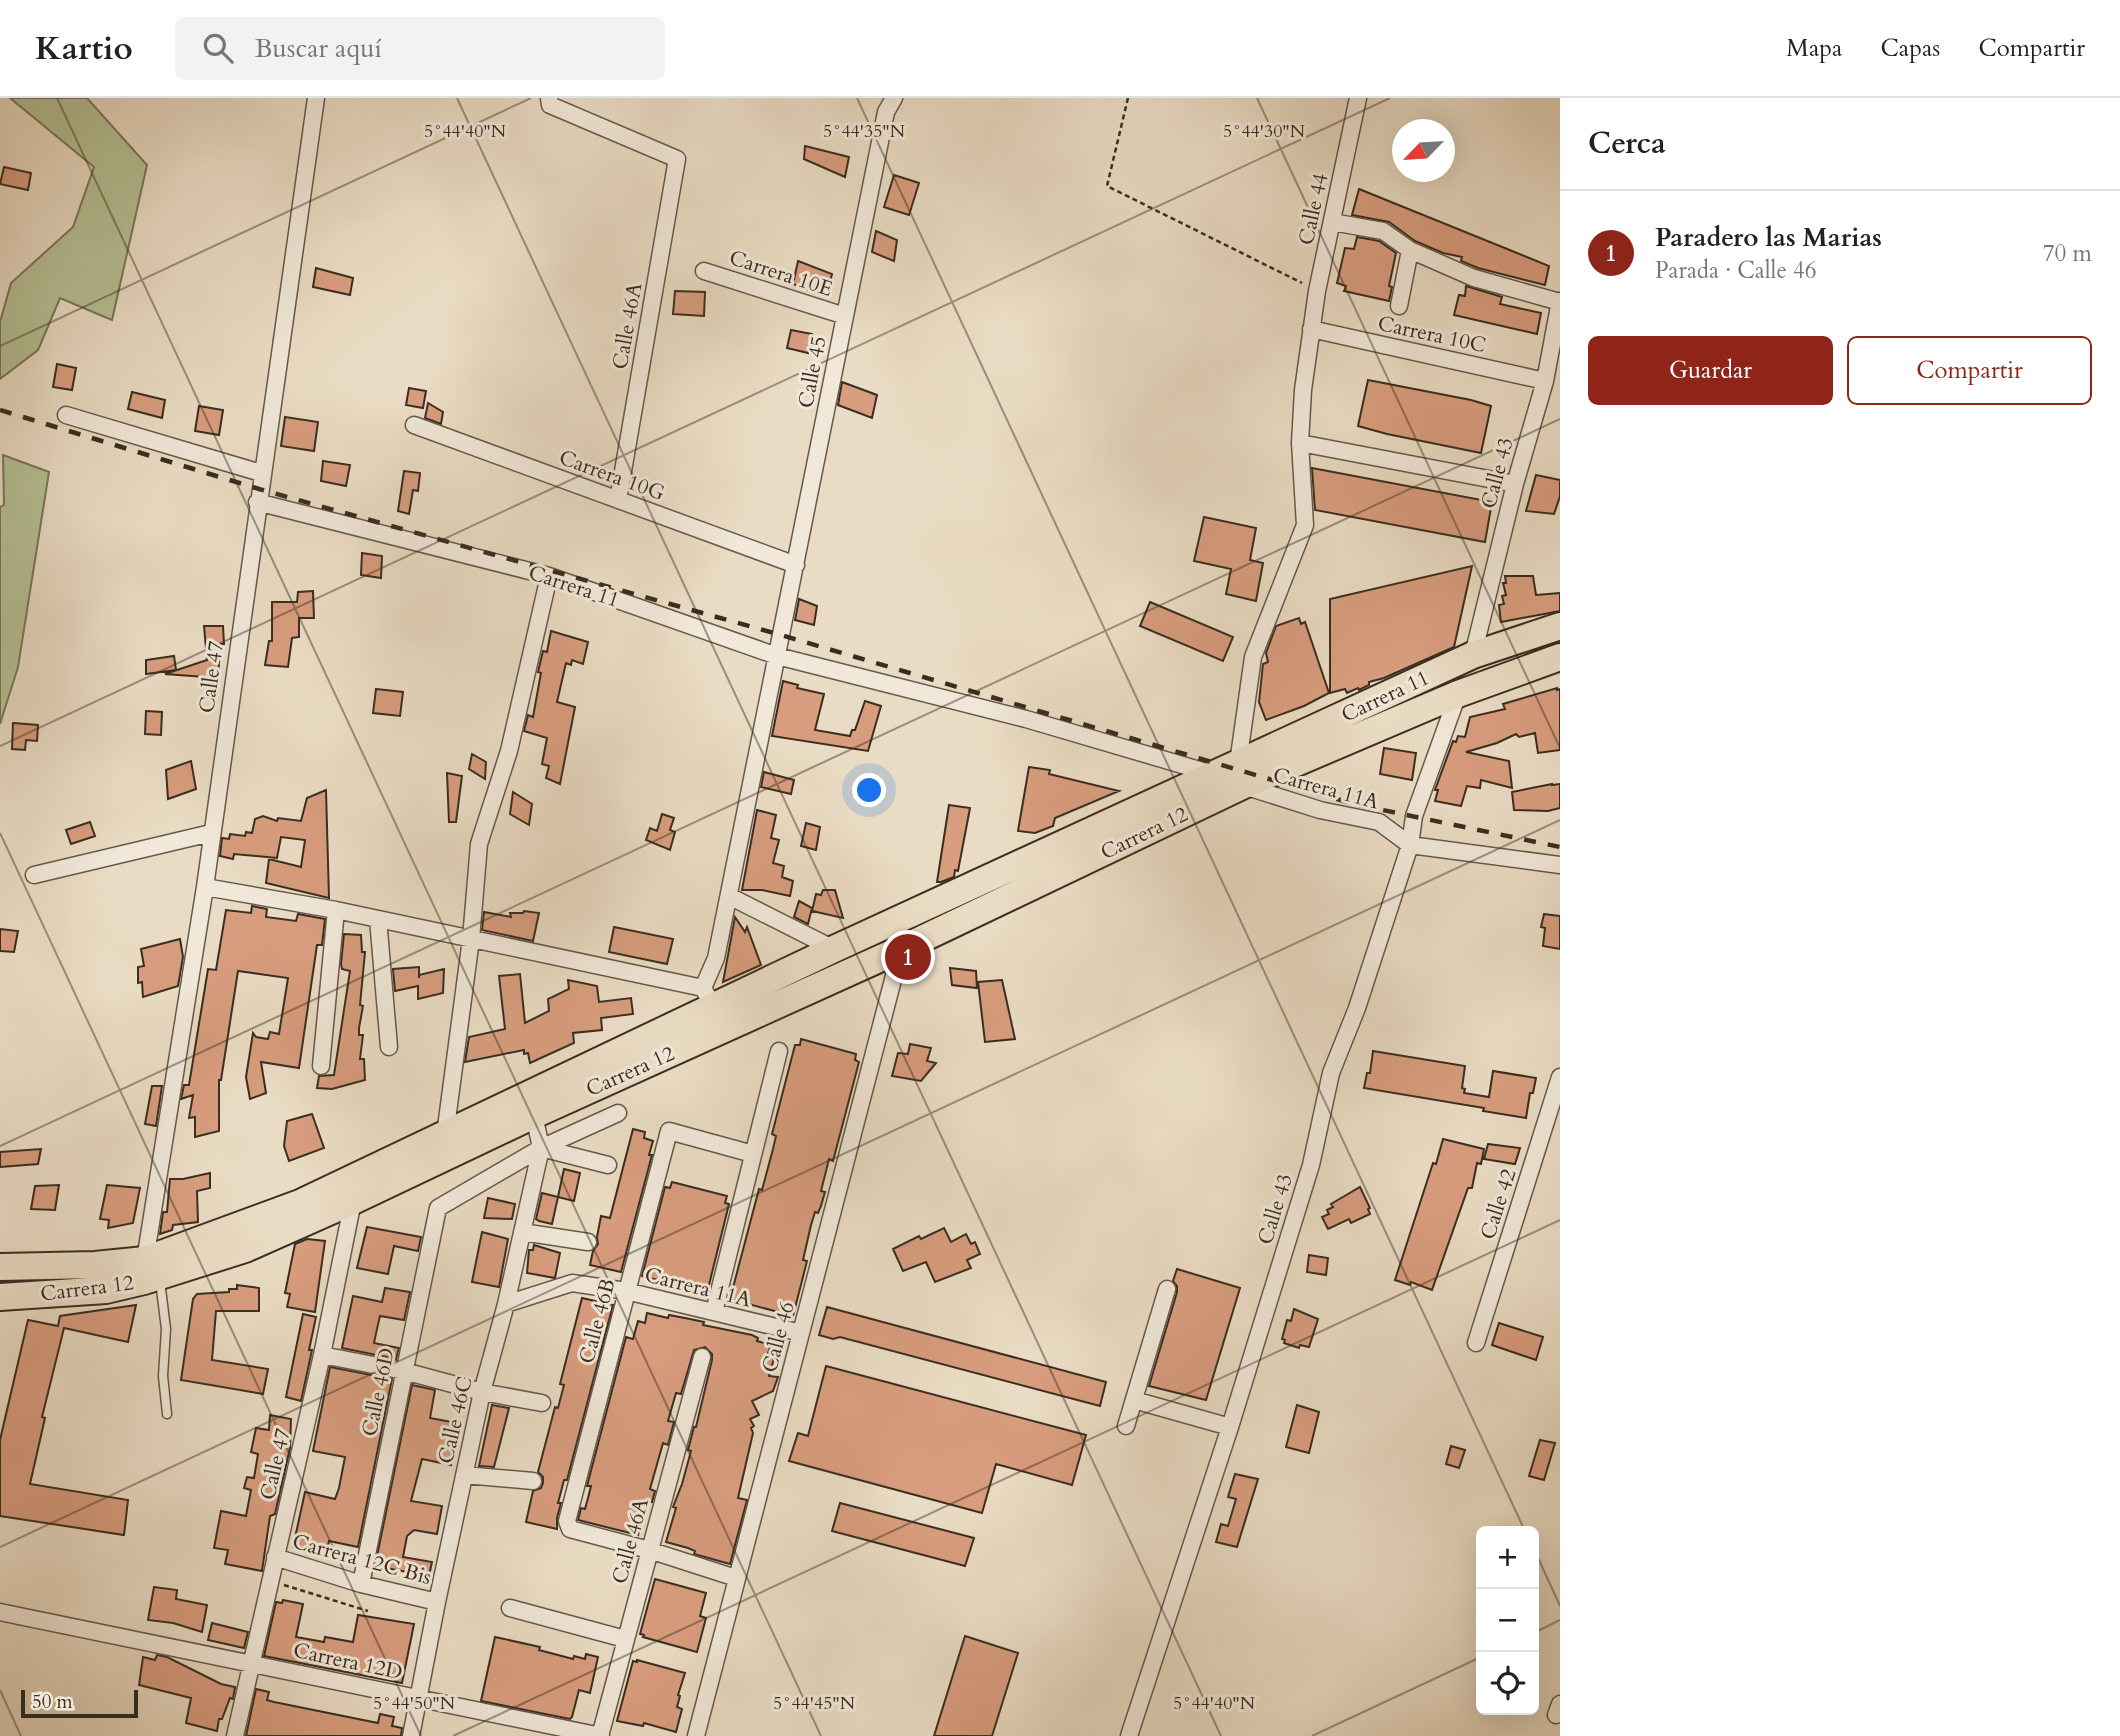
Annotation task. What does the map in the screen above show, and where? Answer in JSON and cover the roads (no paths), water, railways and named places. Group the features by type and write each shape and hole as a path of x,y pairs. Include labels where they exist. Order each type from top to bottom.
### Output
{"main road":[{"name":"Carrera 11","path":"1240,775 1473,655 1560,626"},
{"name":"Carrera 11","path":"1215,775 1240,775 1560,657"},
{"name":"Carrera 12","path":"0,1297 106,1290 445,1135 709,997 834,949 1215,775"},
{"name":"Carrera 12","path":"0,1267 95,1265 152,1268 245,1250 534,1115 901,949 1240,775"}],"street":[{"name":"Calle 47","path":"152,1268 261,473 316,98"},
{"name":"Calle 45","path":"709,997 886,112 894,98"},
{"name":"Calle 44","path":"1240,775 1253,657 1305,524 1300,443 1303,390 1317,290 1358,98"},
{"name":"Calle 46A","path":"550,101 677,159 618,500"},
{"path":"1332,222 1383,231 1410,250 1474,278 1560,302"},
{"path":"1399,306 1410,250"},
{"name":"Carrera 10E","path":"704,271 845,316"},
{"name":"Calle 43","path":"1473,655 1515,484 1545,381 1560,302"},
{"name":"Carrera 10C","path":"1311,329 1545,381"},
{"path":"66,415 261,473"},
{"name":"Carrera 10G","path":"414,425 796,565"},
{"path":"1300,443 1515,484"},
{"name":"Carrera 11","path":"257,502 549,576 778,656 1026,719 1215,775"},
{"path":"445,1135 471,939 479,844 509,751 549,576"},
{"name":"Calle 43","path":"1129,1736 1230,1427 1311,1165 1331,1073 1357,1009 1410,845 1414,816 1458,694"},
{"name":"Carrera 11A","path":"1240,775 1320,810 1379,822 1410,845 1560,865"},
{"path":"34,875 211,833"},
{"path":"205,887 336,910 471,939 709,997"},
{"path":"729,896 834,949"},
{"path":"321,1066 336,910"},
{"path":"378,919 389,1047"},
{"path":"891,923 901,949"},
{"name":"Calle 46","path":"696,1736 901,949"},
{"path":"714,1312 779,1051"},
{"name":"Calle 42","path":"1476,1343 1560,1077"},
{"path":"541,1148 618,1112"},
{"name":"Calle 46C","path":"411,1736 482,1392 506,1304 541,1148 534,1115"},
{"name":"Calle 46B","path":"649,1550 570,1530 567,1521 626,1291 669,1131 753,1154"},
{"path":"541,1148 608,1165"},
{"name":"Calle 46D","path":"361,1584 438,1208 541,1148"},
{"name":"Calle 47","path":"235,1736 322,1355 353,1201"},
{"path":"522,1232 588,1242"},
{"name":"Carrera 11A","path":"506,1304 572,1283 626,1291 801,1333"},
{"path":"1126,1426 1167,1289"},
{"path":"322,1355 542,1403"},
{"name":"Calle 46A","path":"600,1736 702,1357"},
{"path":"1134,1400 1230,1427"},
{"path":"464,1475 533,1482"},
{"path":"649,1550 736,1578"},
{"name":"Carrera 12C Bis","path":"275,1557 361,1584 437,1602"},
{"path":"510,1608 625,1639"},
{"name":"Carrera 12D","path":"0,1612 600,1736"}],"lane":[{"path":"152,1268 166,1329 163,1376 167,1414"}],"railway":[{"path":"0,410 259,489 781,635 1354,804 1560,847"}],"place":[{"name":"Paradero las Marias","path":"908,957"}]}
